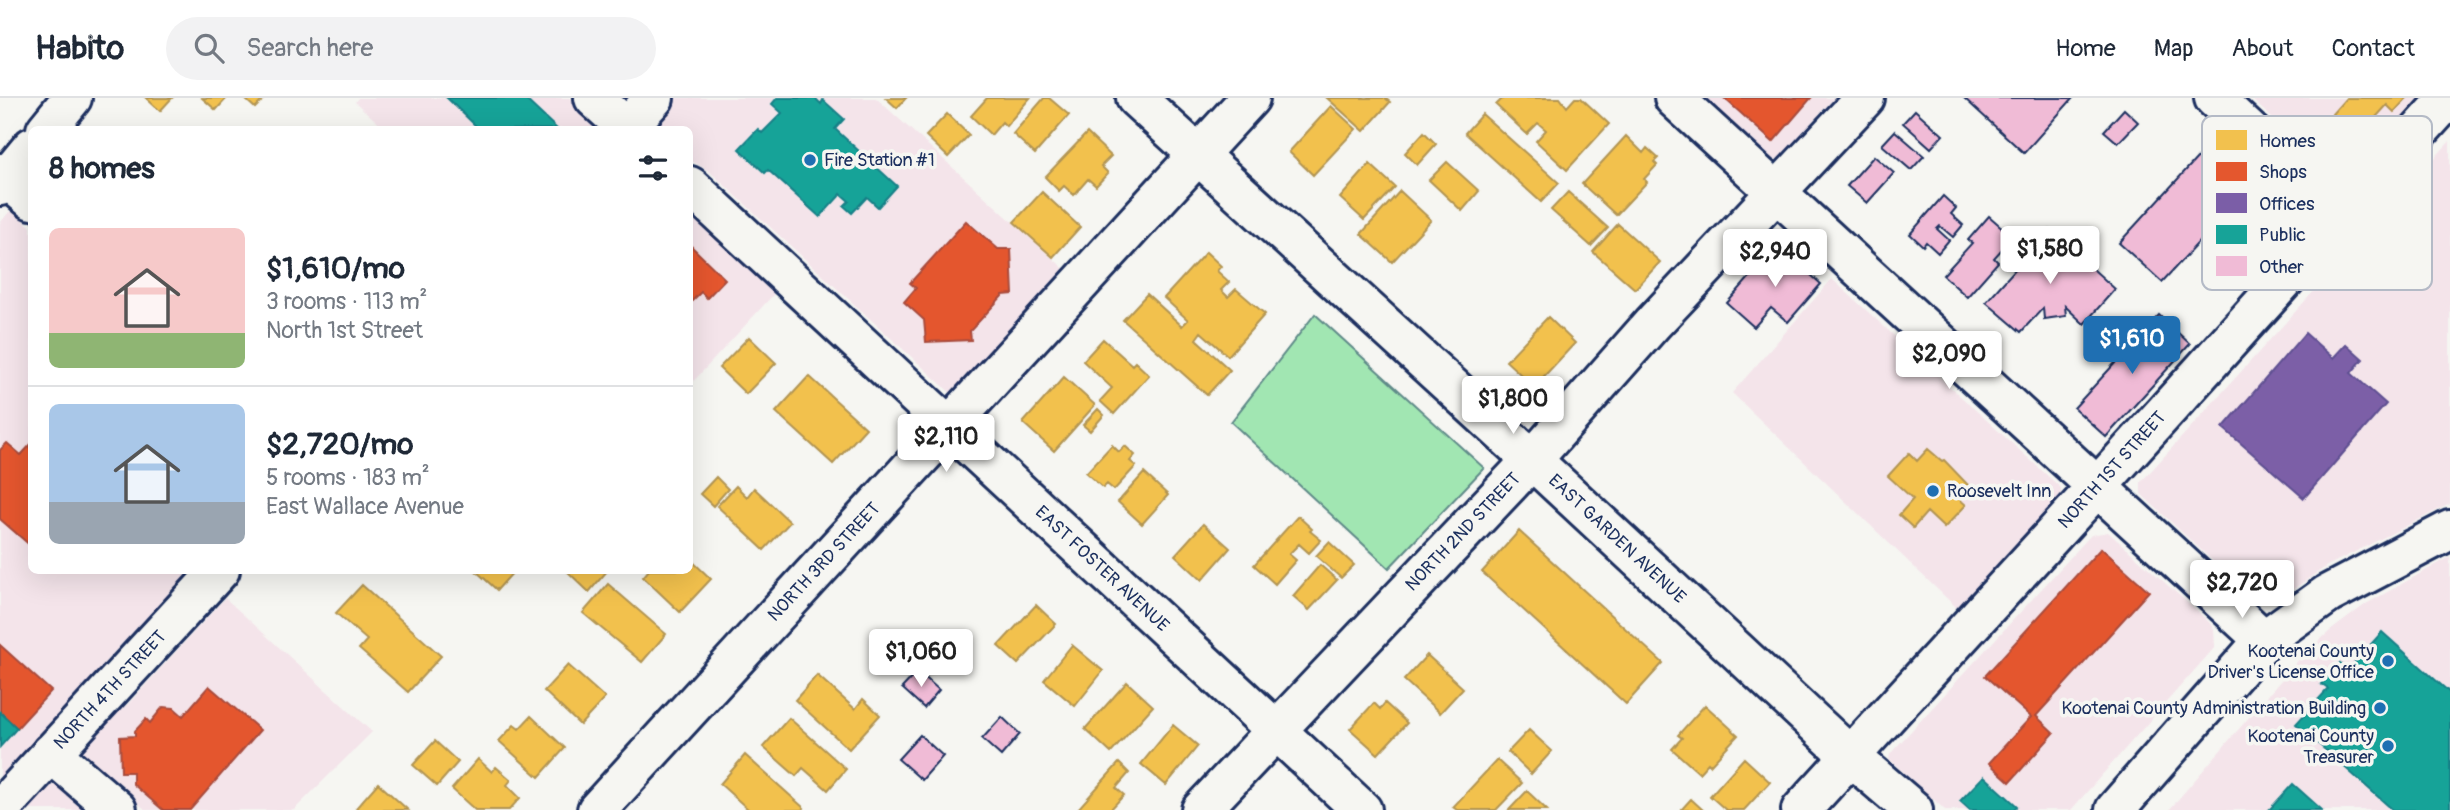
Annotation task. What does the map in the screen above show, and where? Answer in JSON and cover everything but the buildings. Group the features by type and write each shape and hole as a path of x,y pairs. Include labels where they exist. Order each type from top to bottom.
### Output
{"street":[{"path":"49,126 72,98"},
{"path":"594,98 624,126"},
{"path":"630,126 654,98"},
{"name":"EAST GARDEN AVENUE","path":"1136,98 1532,460 1850,756 1913,810"},
{"name":"NORTH 3RD STREET","path":"597,810 1250,98"},
{"path":"1674,98 2264,640"},
{"name":"NORTH 2ND STREET","path":"1201,810 1532,460 1653,323 1865,98"},
{"path":"2214,98 2233,116"},
{"name":"NORTH 1ST STREET","path":"2432,117 2449,98"},
{"path":"9,184 28,153"},
{"name":"EAST FOSTER AVENUE","path":"693,189 1362,810"},
{"name":"NORTH 1ST STREET","path":"1801,810 2274,290"},
{"path":"2115,810 2264,640 2328,594 2450,530"},
{"name":"NORTH 4TH STREET","path":"0,809 216,574"},
{"path":"51,753 117,810"}],"shaded area":[{"path":"358,98 570,98 593,117 597,126 382,126 355,102"},
{"path":"675,98 876,98 1070,274 954,396 709,171 693,162 693,126 658,126 660,114"},
{"path":"1705,98 1834,98 1778,159 1774,160"},
{"path":"2250,98 2425,98 2409,116 2270,116"},
{"path":"2450,141 2450,504 2327,566 2279,599 2268,601 2257,598 2245,591 2141,494 2141,482 2315,290 2432,290 2432,161"},
{"path":"13,211 28,224 28,574 187,574 105,662 95,680 0,790 0,223"},
{"path":"693,213 774,294 693,382"},
{"path":"1832,279 2061,488 2056,502 1959,610 1732,393"},
{"path":"2108,532 2209,622 2214,629 2215,647 2071,810 1945,810 1889,759 1890,754 2091,535"},
{"path":"2450,557 2450,810 2169,810 2301,657 2366,604"},
{"path":"225,598 372,732 294,810 146,810 78,754 79,742 114,710 122,709 129,703"},
{"path":"59,785 79,802 83,810 20,810 45,786"}],"green space":[{"path":"1315,314 1484,468 1389,568 1231,422"}],"place":[{"name":"Fire Station #1","path":"810,160"},
{"name":"Roosevelt Inn","path":"1933,491"},
{"name":"Kootenai County Driver's License Office","path":"2388,661"},
{"name":"Kootenai County Administration Building","path":"2380,708"},
{"name":"Kootenai County Treasurer","path":"2388,746"}]}
